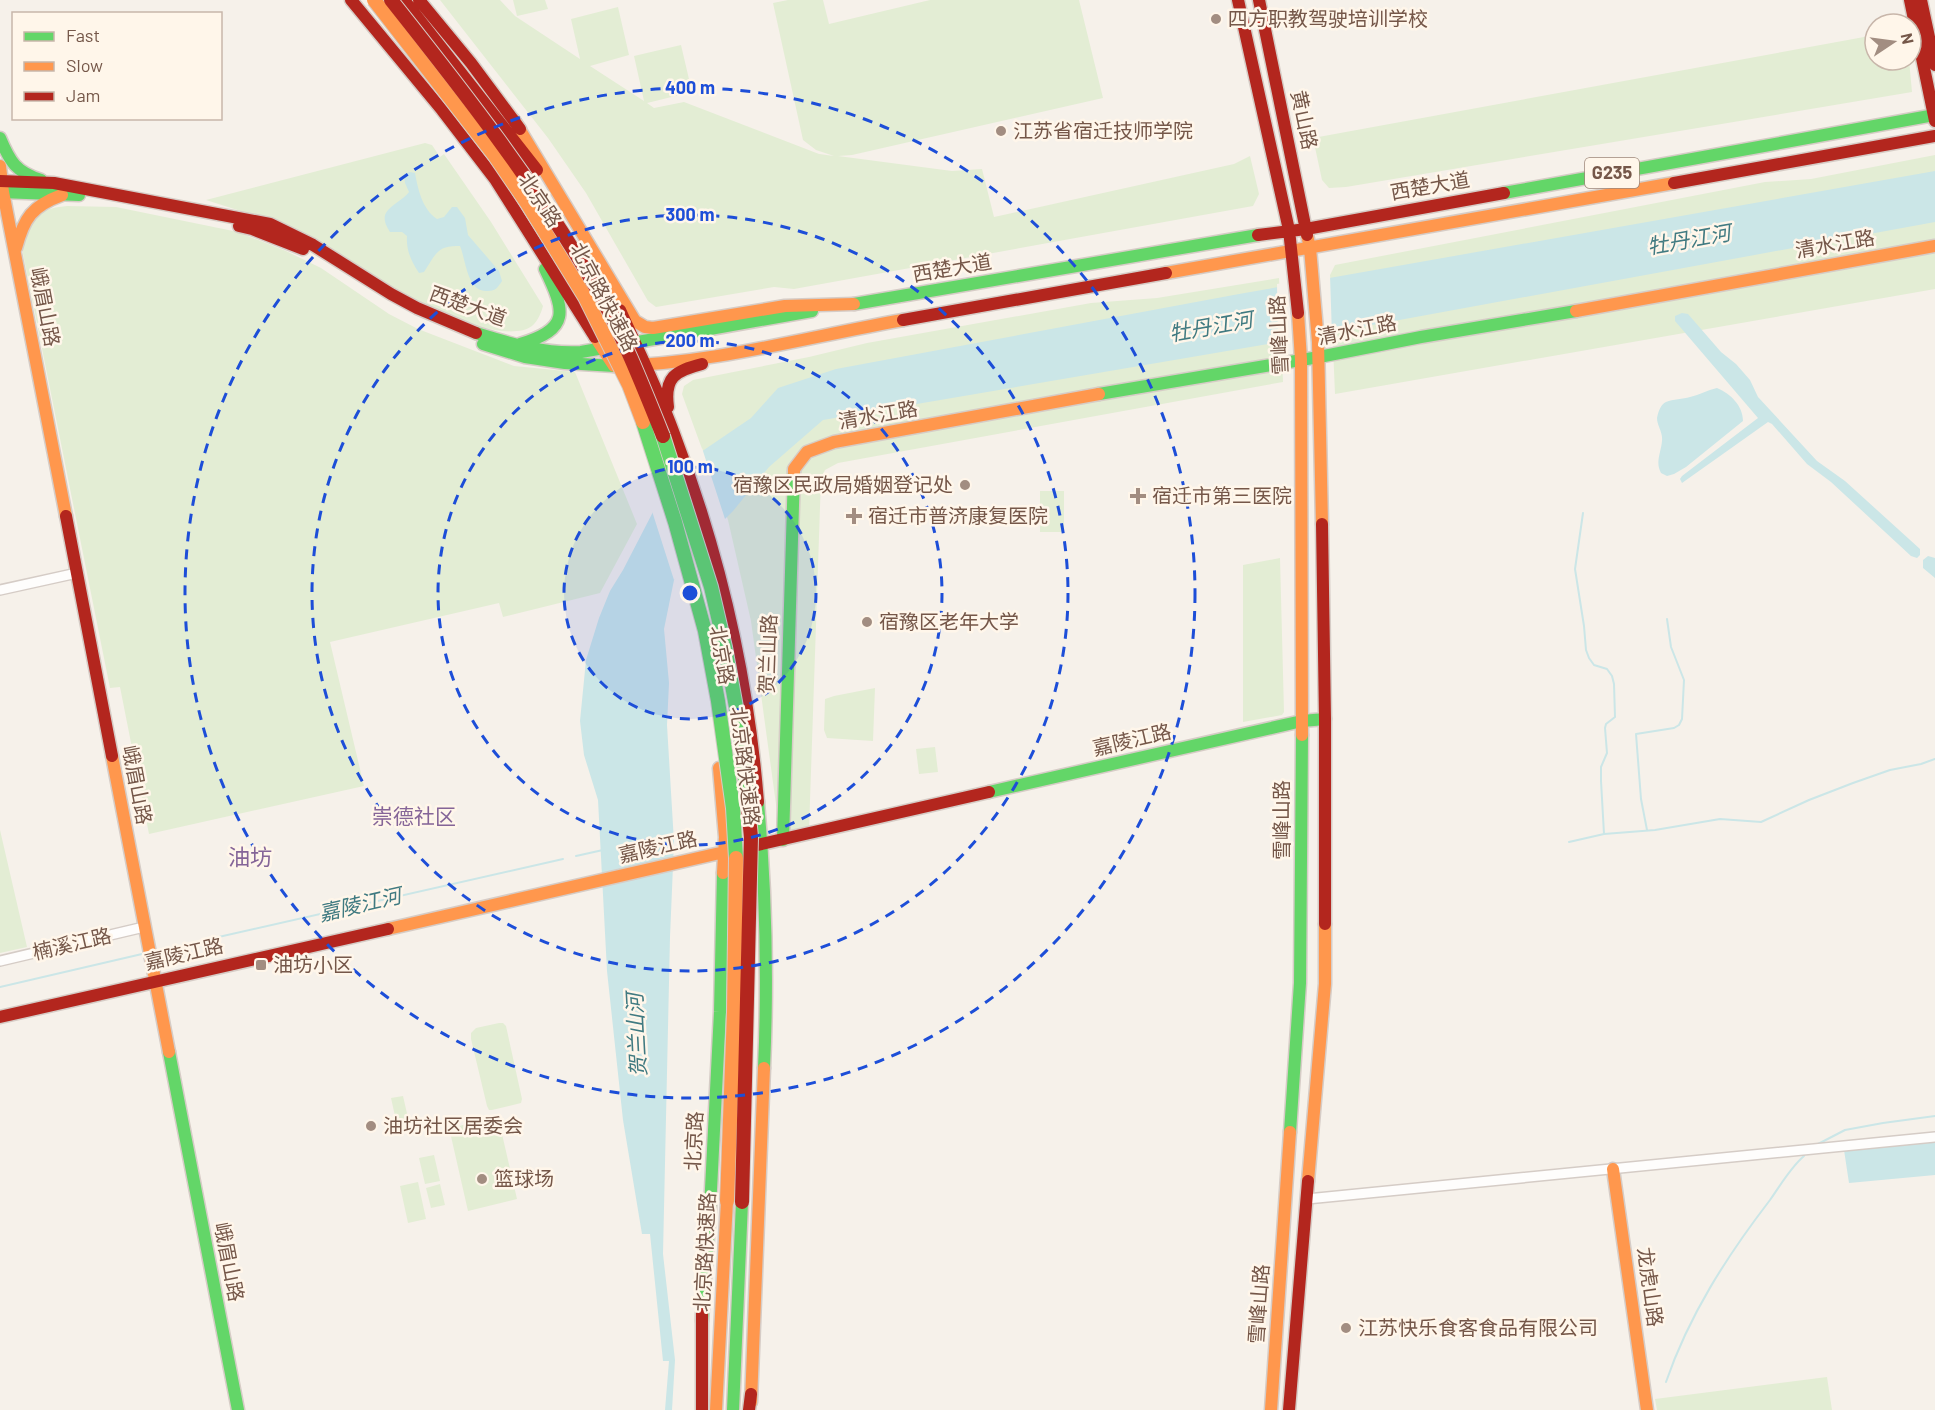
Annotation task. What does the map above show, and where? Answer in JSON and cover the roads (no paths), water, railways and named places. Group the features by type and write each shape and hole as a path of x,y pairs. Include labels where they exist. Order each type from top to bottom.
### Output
{"main road":[{"path":"351,0 442,110 495,179 604,348"},
{"name":"北京路","path":"358,0 458,117 574,286 614,366 637,419 686,573 710,699 723,799 725,852 710,1209 695,1410"},
{"name":"北京路快速路","path":"374,0 502,165 585,297 629,385 646,430 675,522 705,631 718,700 733,808 737,888 727,1201 716,1410"},
{"name":"北京路快速路","path":"391,0 476,107 525,174 596,287 638,374 669,451 711,587 740,729 751,837 742,1202 733,1410"},
{"name":"北京路","path":"404,0 539,173 597,264 636,342 673,430 712,545 745,691 757,770 767,950 768,997 750,1410"},
{"path":"419,0 514,120 635,321 645,327 653,328 785,306 846,305"},
{"name":"黄山路","path":"1238,0 1289,230"},
{"name":"黄山路","path":"1259,0 1310,248"},
{"path":"1910,0 1935,117"},
{"path":"1921,0 1935,65"},
{"name":"西楚大道","path":"1,187 54,183 101,190 270,224 313,245 417,308 471,332 520,344 534,350 559,353 581,352 846,305 1306,229 1935,117"},
{"name":"西楚大道","path":"1310,248 1935,136"},
{"path":"0,138 8,158 19,171 26,176 54,183"},
{"name":"峨眉山路","path":"0,166 1,187 238,1410"},
{"path":"543,167 597,264"},
{"name":"西楚大道","path":"1,187 98,197 252,229 298,246 345,271 398,306 469,339 525,357 565,363 614,366 646,367 687,362 853,329 1292,250"},
{"path":"15,252 26,217 39,205 65,194"},
{"path":"0,215 15,252"},
{"path":"520,219 556,293 561,312 559,324 552,332 535,341 520,344"},
{"name":"雪峰山路","path":"1271,1410 1300,983 1301,360 1289,230"},
{"name":"清水江路","path":"794,469 807,452 834,442 1935,246"},
{"name":"雪峰山路","path":"1289,1410 1325,984 1325,719 1319,357 1310,248"},
{"name":"G235","path":"1292,250 1310,248"},
{"path":"673,430 665,391 668,381 678,373 694,366 853,329"},
{"name":"贺兰山路","path":"783,840 794,469"},
{"name":"嘉陵江路","path":"0,1017 1302,721 1325,719"},
{"name":"龙虎山路","path":"1613,1169 1647,1410"},
{"path":"702,1313 702,1410"}],"street":[{"path":"0,590 77,573"},
{"name":"楠溪江路","path":"0,961 144,927"},
{"path":"1307,1199 1935,1137"}],"water":[{"path":"1935,171 1935,222 1268,344 823,420 769,467 733,511 693,551 674,580 664,629 669,683 667,725 674,842 663,1254 675,1360 672,1410 665,1410 669,1361 663,1361 650,1234 642,1234 623,1120 607,971 598,800 584,755 580,721 586,660 610,591 654,510 698,454 751,418 778,388 836,369 1239,294"},
{"path":"415,173 424,204 437,219 444,217 452,207 457,207 465,218 468,235 499,271 502,281 497,288 488,291 476,287 468,274 460,246 442,249 424,272 419,273 407,246 407,236 402,232 390,232 385,218 389,209 409,192 404,174"},
{"path":"1682,313 1688,314 1721,352 1736,364 1750,380 1758,397 1817,461 1845,481 1920,549 1920,555 1917,558 1911,556 1831,482 1807,464 1768,422 1682,483 1680,479 1682,476 1758,418 1675,321 1675,316"},
{"path":"1717,388 1735,401 1741,410 1743,421 1686,467 1667,476 1661,473 1658,461 1662,438 1657,418 1661,406 1669,401"},
{"path":"1928,556 1935,558 1935,578 1923,568 1923,560"},
{"path":"1935,1142 1935,1175 1849,1183 1844,1150"}],"waterway":[{"path":"1583,513 1575,569 1586,650 1594,665 1607,669 1614,684 1615,717 1606,724 1607,753 1601,767 1604,834"},
{"path":"1647,830 1641,799 1636,734 1674,728 1682,719 1684,680 1671,647 1667,619"},
{"path":"1569,842 1604,834 1655,830 1720,819 1761,822 1853,783 1890,770 1935,759"},
{"name":"嘉陵江河","path":"576,856 603,850"},
{"name":"嘉陵江河","path":"157,951 563,859"},
{"name":"嘉陵江河","path":"0,987 142,954"},
{"path":"1818,1144 1845,1130 1935,1116"},
{"path":"1666,1382 1686,1333 1724,1265 1754,1221 1804,1156"}],"place":[{"name":"四方职教驾驶培训学校","path":"1216,19"},
{"name":"江苏省宿迁技师学院","path":"1001,131"},
{"name":"宿豫区民政局婚姻登记处","path":"965,485"},
{"name":"宿迁市第三医院","path":"1138,496"},
{"name":"宿迁市普济康复医院","path":"854,516"},
{"name":"宿豫区老年大学","path":"867,622"},
{"name":"油坊小区","path":"261,965"},
{"name":"油坊社区居委会","path":"371,1126"},
{"name":"篮球场","path":"482,1179"},
{"name":"江苏快乐食客食品有限公司","path":"1346,1328"}],"district":[{"name":"崇德社区","path":"414,817"},
{"name":"油坊","path":"250,857"}],"water label":[{"name":"牡丹江河","path":"1689,240"},
{"name":"牡丹江河","path":"1211,327"},
{"name":"贺兰山河","path":"637,1035"}]}
